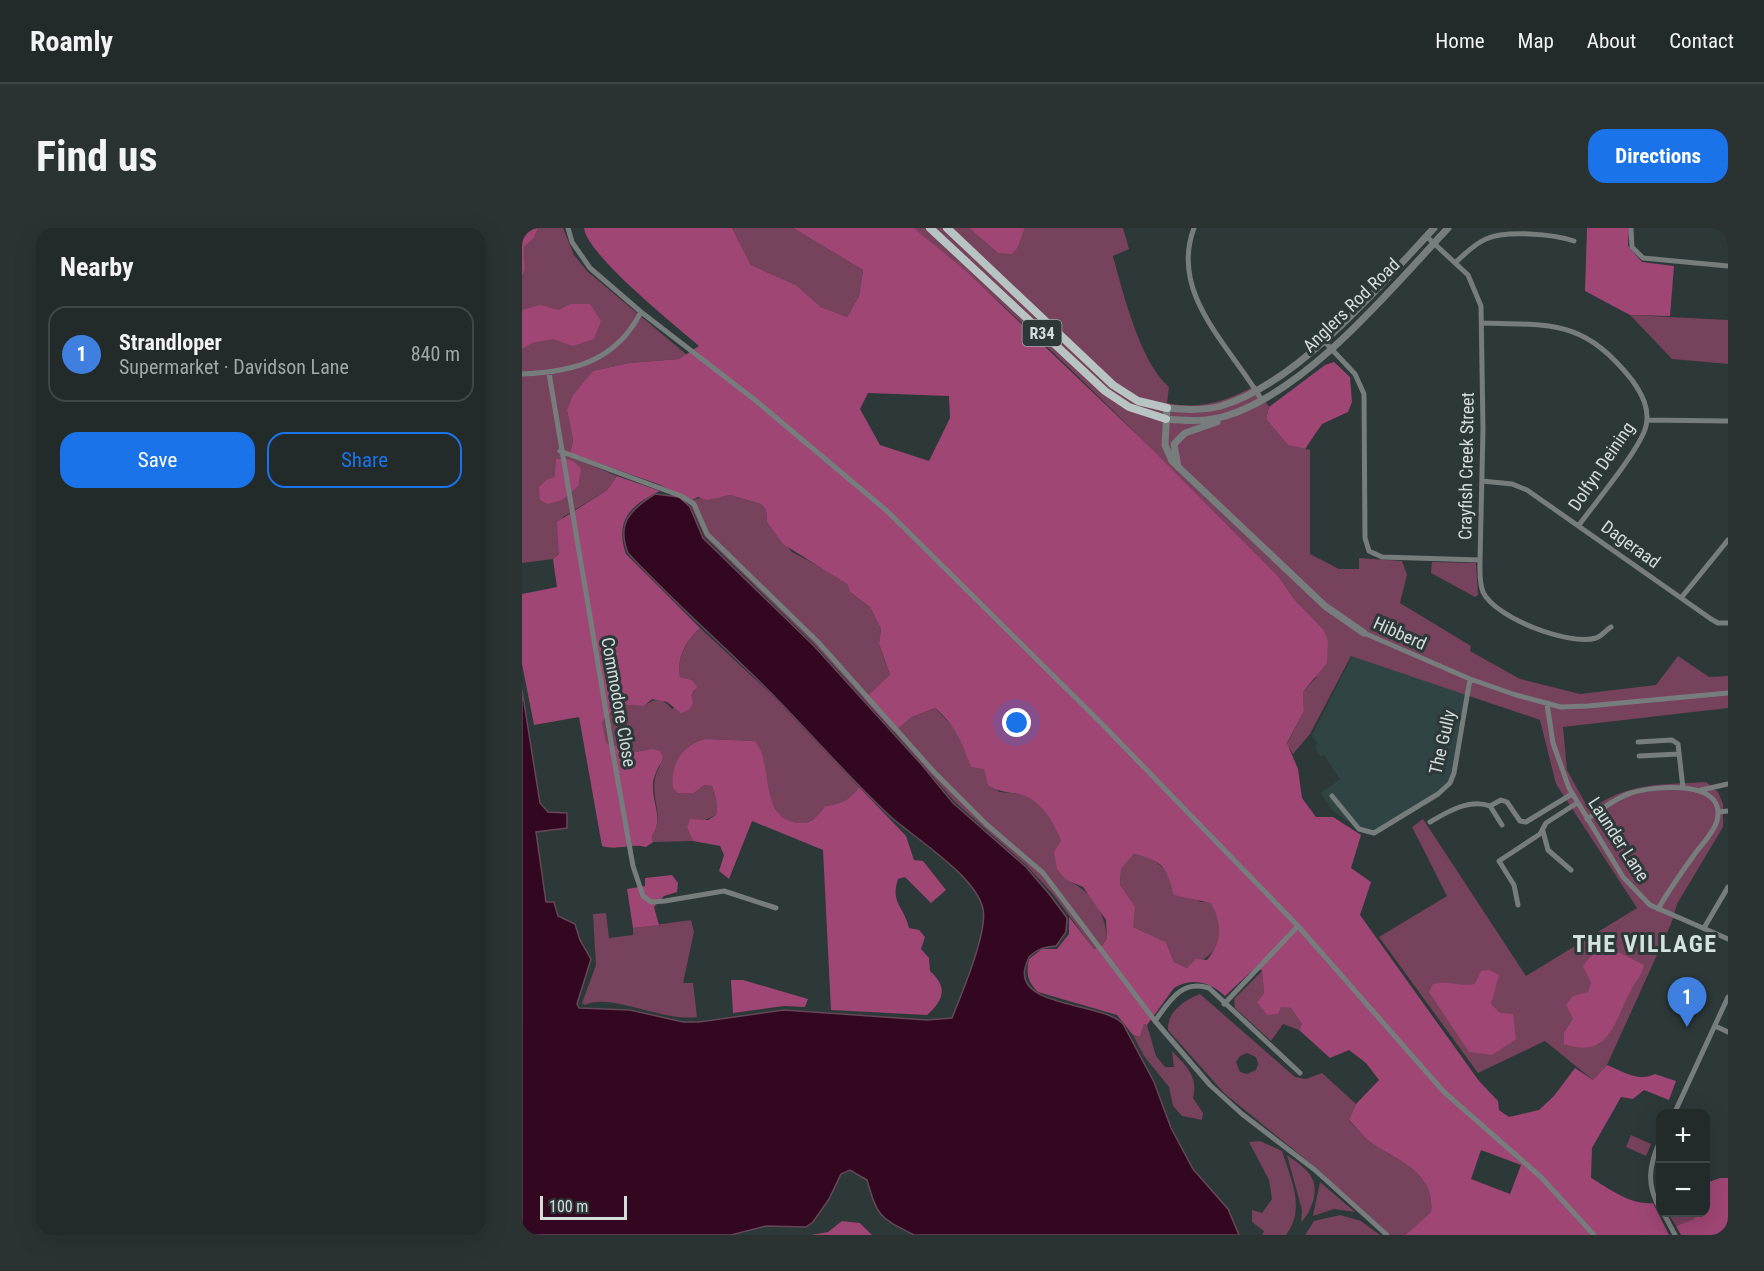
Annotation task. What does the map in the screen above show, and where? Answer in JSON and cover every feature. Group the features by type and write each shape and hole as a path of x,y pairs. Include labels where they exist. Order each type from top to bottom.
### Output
{"main road":[{"name":"R34","path":"930,228 1105,391 1129,407 1166,419"},
{"name":"R34","path":"947,228 1113,385 1138,401 1167,408"}],"street":[{"path":"568,228 572,242 590,268 641,312 764,407 887,511 1102,724 1298,926 1444,1092 1541,1177 1594,1235"},
{"path":"1194,228 1187,264 1192,292 1261,399"},
{"name":"Anglers Rod Road","path":"1167,408 1213,408 1255,390 1324,340 1365,302 1434,228"},
{"name":"Anglers Rod Road","path":"1166,419 1198,421 1229,415 1261,399 1332,349 1448,228"},
{"path":"1631,228 1632,247 1643,258 1728,266"},
{"path":"1456,262 1478,243 1499,235 1560,236 1574,241"},
{"name":"Crayfish Creek Street","path":"1324,340 1355,374 1365,402 1365,538 1369,551 1382,556 1480,560 1482,323 1476,290 1456,262 1426,236"},
{"path":"522,374 549,373 583,366 600,358 636,321 641,312"},
{"name":"Dolfyn Deining","path":"1482,323 1548,325 1574,332 1597,342 1615,359 1641,393 1646,404 1647,420 1640,439 1579,525"},
{"name":"Commodore Close","path":"549,373 560,451 633,866 643,896 651,902 665,902 724,891 776,908"},
{"name":"Hibberd","path":"1167,408 1166,449 1169,458 1325,606 1364,633 1470,679 1547,704 1588,706 1728,693"},
{"path":"1178,467 1174,444 1179,436 1229,415"},
{"path":"1647,420 1728,421"},
{"path":"560,451 681,496 694,504 707,534 818,642 935,773 986,824 1043,873 1155,1021 1230,1103 1315,1170 1388,1235"},
{"name":"Dageraad","path":"1482,481 1512,484 1527,490 1716,622 1728,623"},
{"path":"1681,598 1728,540"},
{"path":"1480,560 1480,579 1485,596 1530,627 1552,634 1586,639 1600,637 1611,627"},
{"name":"The Gully","path":"1332,796 1355,826 1364,832 1374,833 1384,829 1442,791 1450,783 1454,773 1470,679"},
{"name":"Launder Lane","path":"1547,704 1555,751 1572,794 1625,880 1642,899 1659,909 1728,939"},
{"path":"1638,742 1672,740 1678,744 1683,788"},
{"path":"1639,756 1679,754"},
{"path":"1587,819 1631,793 1683,788 1701,790 1728,784"},
{"path":"1659,909 1677,878 1713,830 1718,812 1711,796 1701,790"},
{"path":"1490,806 1504,800 1520,821 1526,822 1572,794"},
{"path":"1430,822 1457,807 1483,803 1490,806 1502,825"},
{"path":"1518,905 1514,885 1499,865 1499,861 1543,831 1546,823 1577,803"},
{"path":"1718,812 1728,811"},
{"path":"1543,831 1548,850 1571,870"},
{"path":"1704,928 1728,887"},
{"path":"1224,1004 1298,926"},
{"path":"1155,1021 1176,993 1188,987 1209,988 1300,1073"},
{"path":"1676,1109 1728,997"},
{"path":"1715,1026 1728,1032"},
{"path":"1656,1150 1651,1161 1650,1173 1656,1198"},
{"path":"1665,1217 1675,1235"}],"shaded area":[{"path":"522,228 538,228 534,238 524,247 525,269 522,277"},
{"path":"538,228 563,228 574,255 587,271 687,355 679,359 629,363 593,371 567,410 573,441 569,456 617,476 607,490 563,517 559,554 553,559 522,563 522,277 525,269 524,247 534,238"},
{"path":"584,228 732,228 751,265 796,285 821,307 847,317 859,296 863,270 793,228 914,228 967,272 1152,449 1278,576 1295,600 1323,629 1328,641 1327,663 1303,692 1304,711 1287,743 1298,769 1302,798 1316,817 1333,817 1361,835 1351,868 1371,882 1360,915 1479,1081 1498,1101 1499,1110 1509,1117 1539,1110 1554,1096 1575,1068 1593,1080 1607,1065 1637,1077 1655,1074 1676,1081 1669,1100 1644,1090 1633,1099 1621,1097 1592,1148 1591,1178 1628,1199 1653,1203 1656,1217 1660,1217 1669,1235 1405,1235 1431,1212 1431,1199 1427,1187 1414,1170 1370,1142 1349,1120 1356,1104 1379,1080 1366,1063 1349,1050 1330,1058 1299,1030 1302,1024 1291,1008 1281,1007 1278,1014 1267,1015 1257,1002 1264,993 1262,971 1257,966 1225,996 1213,987 1201,983 1187,983 1174,988 1147,1025 1144,1024 1140,1037 1133,1035 1117,1015 1038,992 1028,977 1029,959 1042,949 1057,949 1069,934 1069,917 1094,949 1102,946 1107,938 1106,920 1083,887 1066,880 1057,869 1054,852 1061,841 1045,812 1027,797 988,785 984,769 971,767 953,728 935,708 912,717 894,732 864,699 890,675 879,644 881,629 870,607 850,592 847,584 783,544 767,522 766,510 761,504 730,495 707,500 698,497 692,500 658,484 570,453 573,441 567,410 573,395 593,371 629,363 679,359 699,346 634,290 600,255 589,240","holes":["868,393 949,396 950,418 929,461 880,445 860,409","1134,854 1152,859 1162,867 1169,878 1174,895 1211,903 1219,925 1219,932 1216,946 1207,960 1196,959 1187,968 1174,962 1166,942 1133,927 1135,907 1120,885 1121,869","1481,1150 1521,1165 1510,1194 1471,1179"]},
{"path":"732,228 793,228 863,270 859,296 847,317 821,307 796,285 751,265"},
{"path":"914,228 969,228 998,253 1018,247 1025,228 1123,228 1129,249 1113,256 1127,307 1141,344 1149,361 1169,387 1167,403 1202,405 1213,403 1235,396 1256,385 1269,407 1266,419 1288,445 1310,450 1310,554 1339,569 1359,569 1359,558 1402,561 1407,575 1400,603 1471,646 1470,651 1520,679 1580,694 1656,685 1678,656 1709,677 1728,676 1728,708 1563,727 1567,770 1589,810 1617,794 1631,790 1658,785 1706,782 1718,792 1723,804 1723,827 1677,904 1671,924 1607,1065 1593,1080 1545,1041 1478,1073 1379,937 1447,896 1412,827 1423,819 1526,976 1637,908 1556,784 1540,720 1351,656 1310,734 1293,754 1287,744 1304,711 1303,692 1316,678 1323,629 1295,600 1278,576 1100,398 1009,311"},
{"path":"969,228 1025,228 1018,247 1012,254 998,253"},
{"path":"1587,228 1629,228 1628,246 1642,262 1674,266 1670,316 1630,315 1585,291"},
{"path":"570,304 590,304 601,321 594,339 573,346 553,339 532,343 522,349 522,310 540,305 559,310"},
{"path":"1630,315 1728,320 1728,364 1672,359"},
{"path":"1334,362 1350,377 1352,402 1348,412 1322,424 1305,449 1288,445 1266,419 1269,407 1325,365"},
{"path":"556,459 570,460 581,469 578,486 562,500 548,504 540,500 539,487 546,480 555,477"},
{"path":"617,476 660,491 641,502 628,515 622,532 626,554 700,628 691,638 681,656 679,670 680,677 692,680 697,687 691,695 693,703 689,710 681,713 667,702 652,699 644,706 618,705 602,722 606,743 636,752 651,749 660,751 663,757 653,781 657,824 652,836 653,842 646,847 602,846 579,717 534,725 522,664 522,594 557,587 553,559 559,554 557,522 607,490"},
{"path":"655,494 679,497 690,507 703,538 814,646 921,764 953,803 1026,867 1050,895 1067,918 1066,932 1056,946 1045,947 1029,957 1025,968 1026,981 1034,991 1047,997 1113,1017 1123,1024 1154,1082 1171,1128 1193,1169 1228,1209 1239,1235 914,1235 893,1224 882,1215 874,1202 867,1180 850,1170 841,1174 829,1199 813,1222 806,1227 766,1226 731,1235 522,1235 522,690 540,803 548,812 567,813 567,828 536,832 546,902 554,902 558,916 575,924 580,940 591,959 577,1004 579,1008 630,1010 683,1022 699,1022 784,1010 927,1020 952,1018 973,964 982,932 983,909 978,896 957,871 876,803 774,696 663,590 628,553 624,533 628,518 639,505"},
{"path":"730,495 761,504 766,510 767,522 792,552 847,584 850,592 870,607 881,629 879,644 890,676 864,699 815,645 705,537 689,502"},
{"path":"1432,562 1476,563 1478,595 1475,597 1431,573"},
{"path":"700,628 773,696 859,787 849,798 840,803 825,806 818,817 803,824 788,821 779,815 770,799 764,761 755,741 707,739 679,793 694,793 703,785 712,786 718,806 716,815 687,828 693,841 653,842 652,836 658,819 654,785 660,766 651,749 636,752 605,743 602,722 618,705 644,706 659,700 672,709 695,691 692,680 680,677 679,670 681,656 687,644"},
{"path":"1364,633 1470,679 1454,773 1446,787 1379,831 1355,826 1333,811 1321,793 1340,779 1324,755 1321,757 1315,748 1317,743 1312,735"},
{"path":"935,708 958,732 965,751 984,769 999,792 1021,794 1038,802 1056,827 1061,841 1066,880 1083,889 1100,910 1107,938 1102,946 1094,949 1053,894 1027,866 955,802 894,732 912,717"},
{"path":"707,739 755,741 761,751 772,802 787,820 808,822 818,816 825,806 845,801 859,787 906,836 914,860 923,861 946,890 931,903 905,877 898,879 896,887 897,899 909,928 919,930 925,937 921,949 929,958 930,971 940,983 942,993 940,999 927,1015 831,1010 823,850 752,821 729,879 719,871 724,855 720,846 693,841 687,828 690,819 708,820 716,815 715,797 712,786 704,785 694,793 678,793 673,788 674,770 685,750"},
{"path":"1134,854 1152,858 1200,902 1211,902 1219,924 1218,942 1207,956 1187,968 1174,962 1166,942 1133,927 1120,885 1121,869"},
{"path":"672,875 678,883 677,892 664,896 654,907 659,925 633,928 627,889 645,886 645,878"},
{"path":"606,913 609,938 633,935 633,928 691,920 694,932 683,983 693,983 697,1017 669,1015 608,1002 585,1005 582,1003 596,965 593,914"},
{"path":"1608,950 1620,953 1644,965 1642,972 1614,1025 1601,1042 1591,1047 1579,1048 1564,1044 1564,1033 1573,1019 1566,1005 1573,996 1588,992 1591,983 1583,966 1595,951"},
{"path":"1489,970 1499,975 1491,1004 1500,1013 1513,1014 1516,1039 1492,1055 1469,1052 1429,992 1433,984 1438,983 1475,984 1481,971"},
{"path":"1262,971 1264,993 1257,1002 1291,1008 1302,1024 1299,1030 1283,1024 1271,1041 1235,1008 1234,999"},
{"path":"731,980 743,980 808,999 805,1007 784,1006 733,1013"},
{"path":"1200,994 1295,1077 1306,1079 1322,1073 1356,1104 1349,1121 1370,1142 1404,1163 1422,1178 1431,1199 1431,1212 1405,1235 1390,1235 1315,1167 1225,1094 1168,1030 1170,1017 1178,1007","holes":["1247,1053 1256,1057 1258,1064 1256,1070 1247,1074 1240,1072 1236,1062 1240,1056"]},
{"path":"1144,1024 1147,1025 1156,1056 1165,1067 1174,1067 1172,1051 1190,1071 1194,1083 1193,1098 1203,1113 1202,1120 1182,1116 1173,1106 1169,1087 1144,1056 1133,1035 1140,1037"},
{"path":"1631,1135 1651,1144 1646,1156 1626,1147"},
{"path":"1260,1141 1282,1151 1292,1183 1296,1204 1295,1215 1286,1235 1262,1235 1264,1231 1252,1222 1252,1210 1262,1213 1272,1199 1269,1180 1249,1142"},
{"path":"1287,1155 1305,1169 1313,1179 1315,1193 1313,1201 1301,1222 1302,1210"},
{"path":"1728,1178 1728,1235 1681,1235 1676,1226 1696,1217 1710,1217 1710,1182"},
{"path":"1320,1182 1355,1212 1334,1209 1313,1216"},
{"path":"1340,1215 1361,1221 1380,1235 1305,1235 1314,1221"},
{"path":"1670,1217 1696,1217 1694,1219 1676,1226"},
{"path":"842,1221 860,1223 872,1235 811,1235 828,1232"}],"place":[{"name":"Strandloper","path":"1687,1027"}],"district":[{"name":"THE VILLAGE","path":"1645,944"}]}
